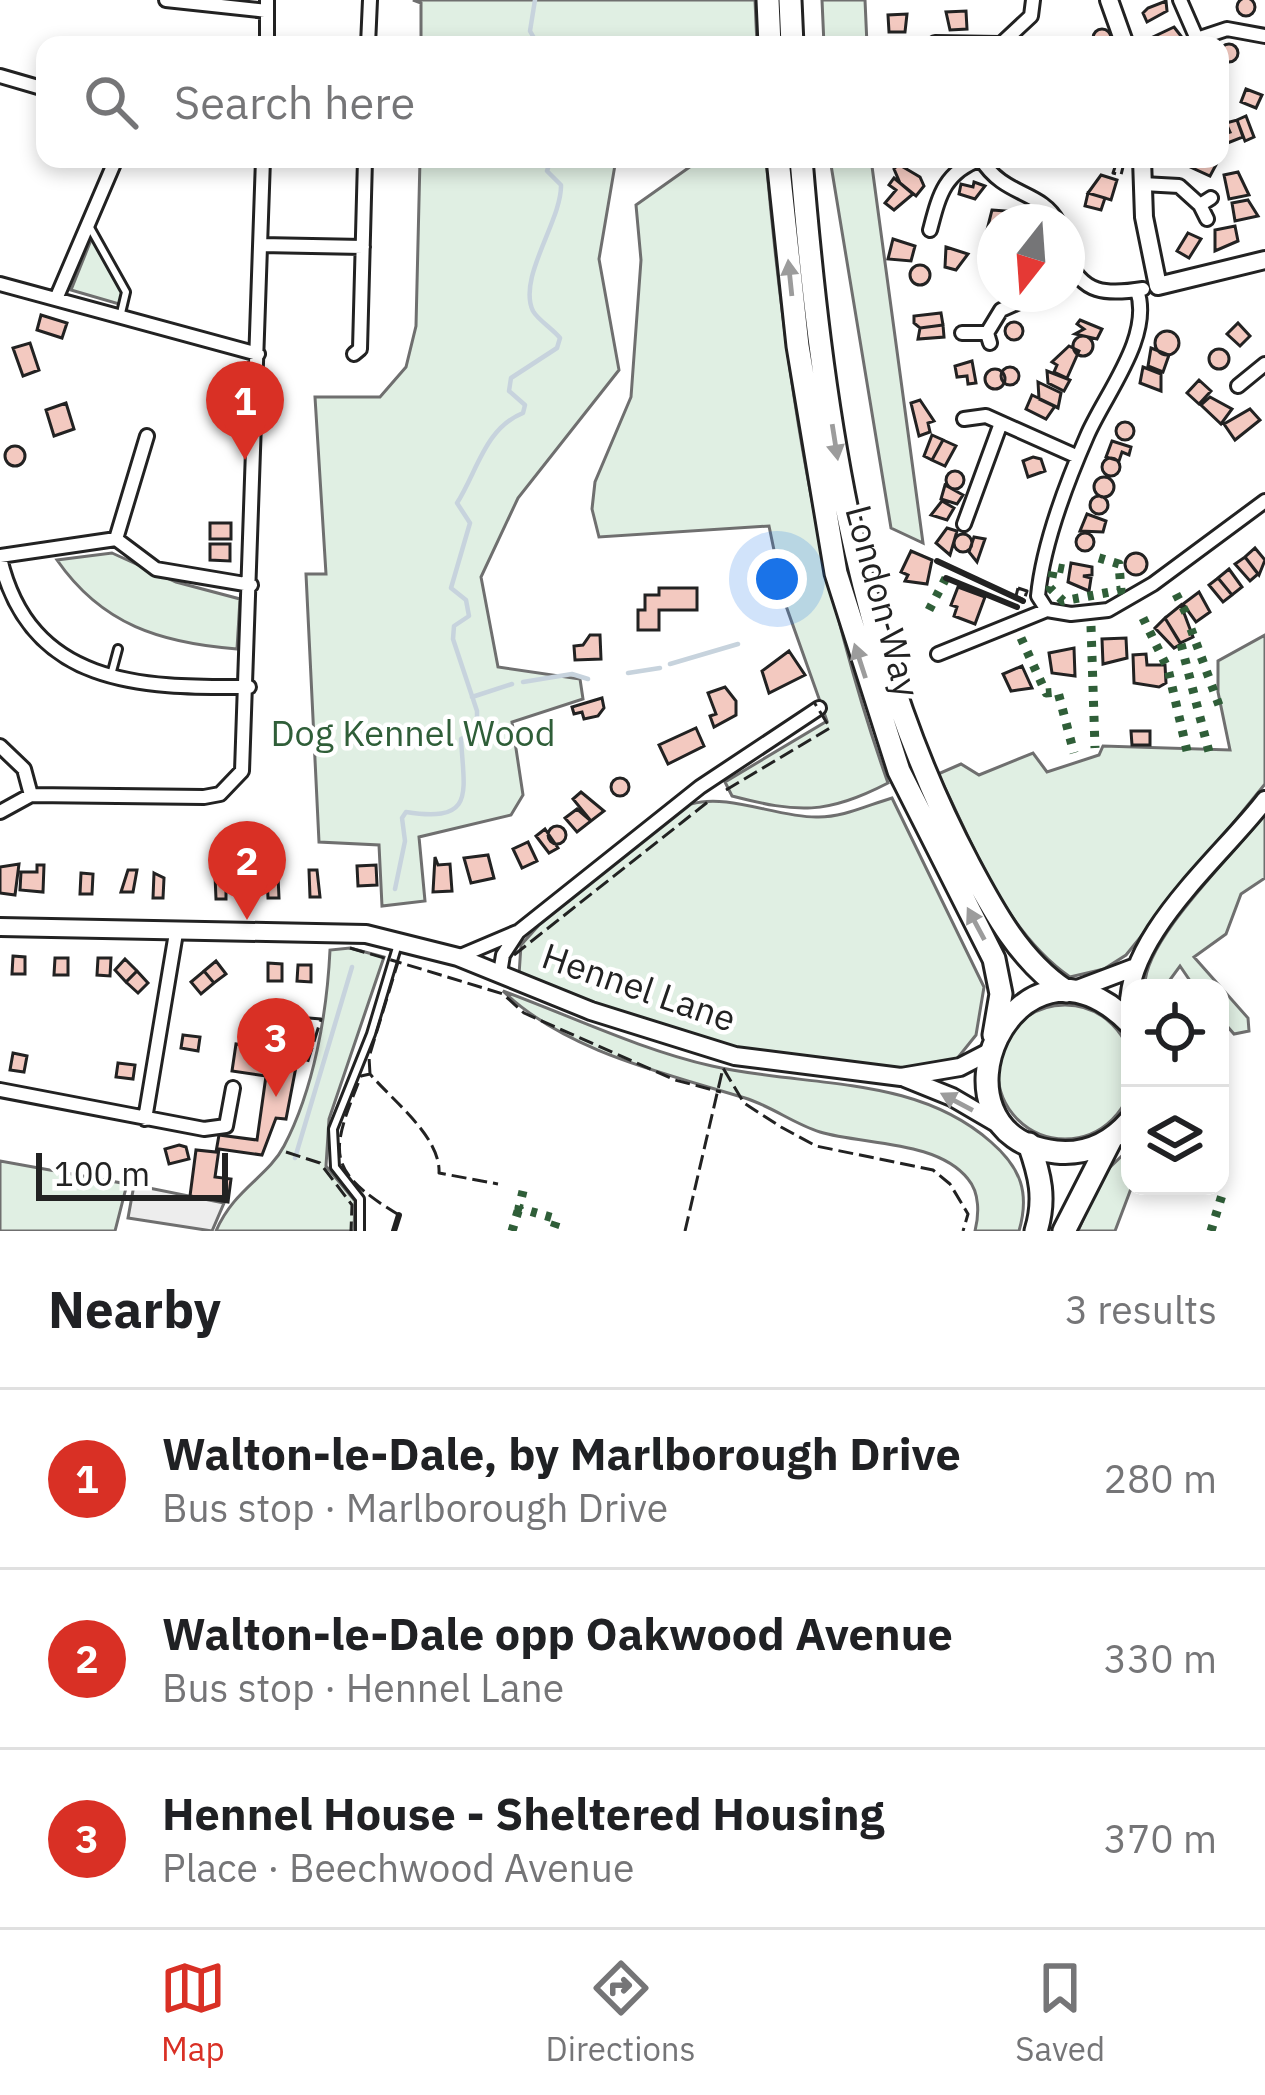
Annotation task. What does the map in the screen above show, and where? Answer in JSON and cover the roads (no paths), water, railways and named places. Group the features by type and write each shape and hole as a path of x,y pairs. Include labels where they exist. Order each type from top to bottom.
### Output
{"highway":[{"path":"767,0 769,36"},
{"path":"790,0 792,36"},
{"name":"London Way","path":"779,168 798,346 836,573 899,771 994,959 1001,994 988,1095 1020,1138"},
{"name":"London Way","path":"802,168 843,490 878,644 921,764 975,877 1028,959 1068,992 1093,996 1121,1015"},
{"path":"991,1044 1022,1005 1068,992"},
{"path":"1064,1231 1111,1139 1121,1129"},
{"path":"1020,1138 1071,1153 1111,1139"},
{"path":"1020,1138 1040,1177 1042,1210 1036,1231"}],"main road":[{"path":"1109,0 1122,36"},
{"path":"1142,168 1158,286 1265,260"},
{"path":"1132,979 1133,968 1166,916 1265,800"},
{"name":"Hennel Lane","path":"0,927 176,933 337,931 399,941 458,957 591,1011 735,1057 901,1077 952,1097 1020,1138"},
{"path":"1068,992 1133,968"},
{"name":"Hennel Lane","path":"901,1077 960,1067 991,1044"}],"street":[{"path":"166,0 267,5 266,36"},
{"path":"368,36 370,0"},
{"path":"1010,36 1031,16 1033,0"},
{"path":"1180,0 1195,36"},
{"path":"1211,36 1227,29 1262,35 1265,16"},
{"path":"926,31 929,36"},
{"path":"0,76 36,86"},
{"path":"56,299 112,168"},
{"path":"0,812 31,795 220,794 242,771 249,687 262,168"},
{"path":"354,354 360,349 365,168"},
{"path":"930,230 944,183 961,168"},
{"path":"986,168 995,182 1040,204"},
{"path":"1143,184 1179,186 1205,201 1207,219"},
{"path":"261,245 363,247"},
{"path":"0,284 258,354"},
{"path":"1085,284 1107,293 1158,286"},
{"path":"1047,610 1040,585 1078,457 1131,345 1142,305 1137,290"},
{"path":"962,333 988,338 1000,312"},
{"path":"1238,386 1265,364"},
{"path":"964,419 986,416 1078,457"},
{"path":"964,524 1001,423"},
{"path":"116,539 147,436"},
{"path":"938,654 1047,610 1093,613 1129,600 1265,502"},
{"path":"249,687 164,688 110,678 64,654 33,629 12,597 0,557 116,539 156,569 250,586"},
{"name":"Hennel Lane","path":"458,957 518,932 700,787 819,708"},
{"path":"0,746 25,770 31,795"},
{"name":"Hennel Lane","path":"500,973 502,955 518,932"},
{"path":"145,1119 176,933"},
{"path":"0,1090 204,1129 226,1126 233,1088"}],"lane":[{"path":"86,221 126,292 119,316"},
{"path":"110,678 118,649"},
{"path":"360,1231 360,1199 334,1167 333,1129 366,1049 399,941"}],"waterway":[{"path":"533,36 535,0"},
{"path":"395,889 405,841 402,818 406,812 445,813 455,808 463,789 461,739 477,731 477,711 453,639 454,626 469,616 466,600 451,588 470,523 457,503 499,429 523,413 525,405 509,391 511,378 557,348 560,338 535,314 530,298 535,266 561,185 548,168"},
{"path":"670,664 738,644"},
{"path":"628,673 660,668"},
{"path":"523,682 572,674 588,679"},
{"path":"472,697 512,684"},
{"path":"295,1158 352,967"}],"place":[{"name":"Walton-le-Dale, by Marlborough Drive","path":"245,460"},
{"name":"Walton-le-Dale opp Oakwood Avenue","path":"247,920"},
{"name":"Hennel House - Sheltered Housing","path":"276,1097"}],"park label":[{"name":"Dog Kennel Wood","path":"413,733"}]}
